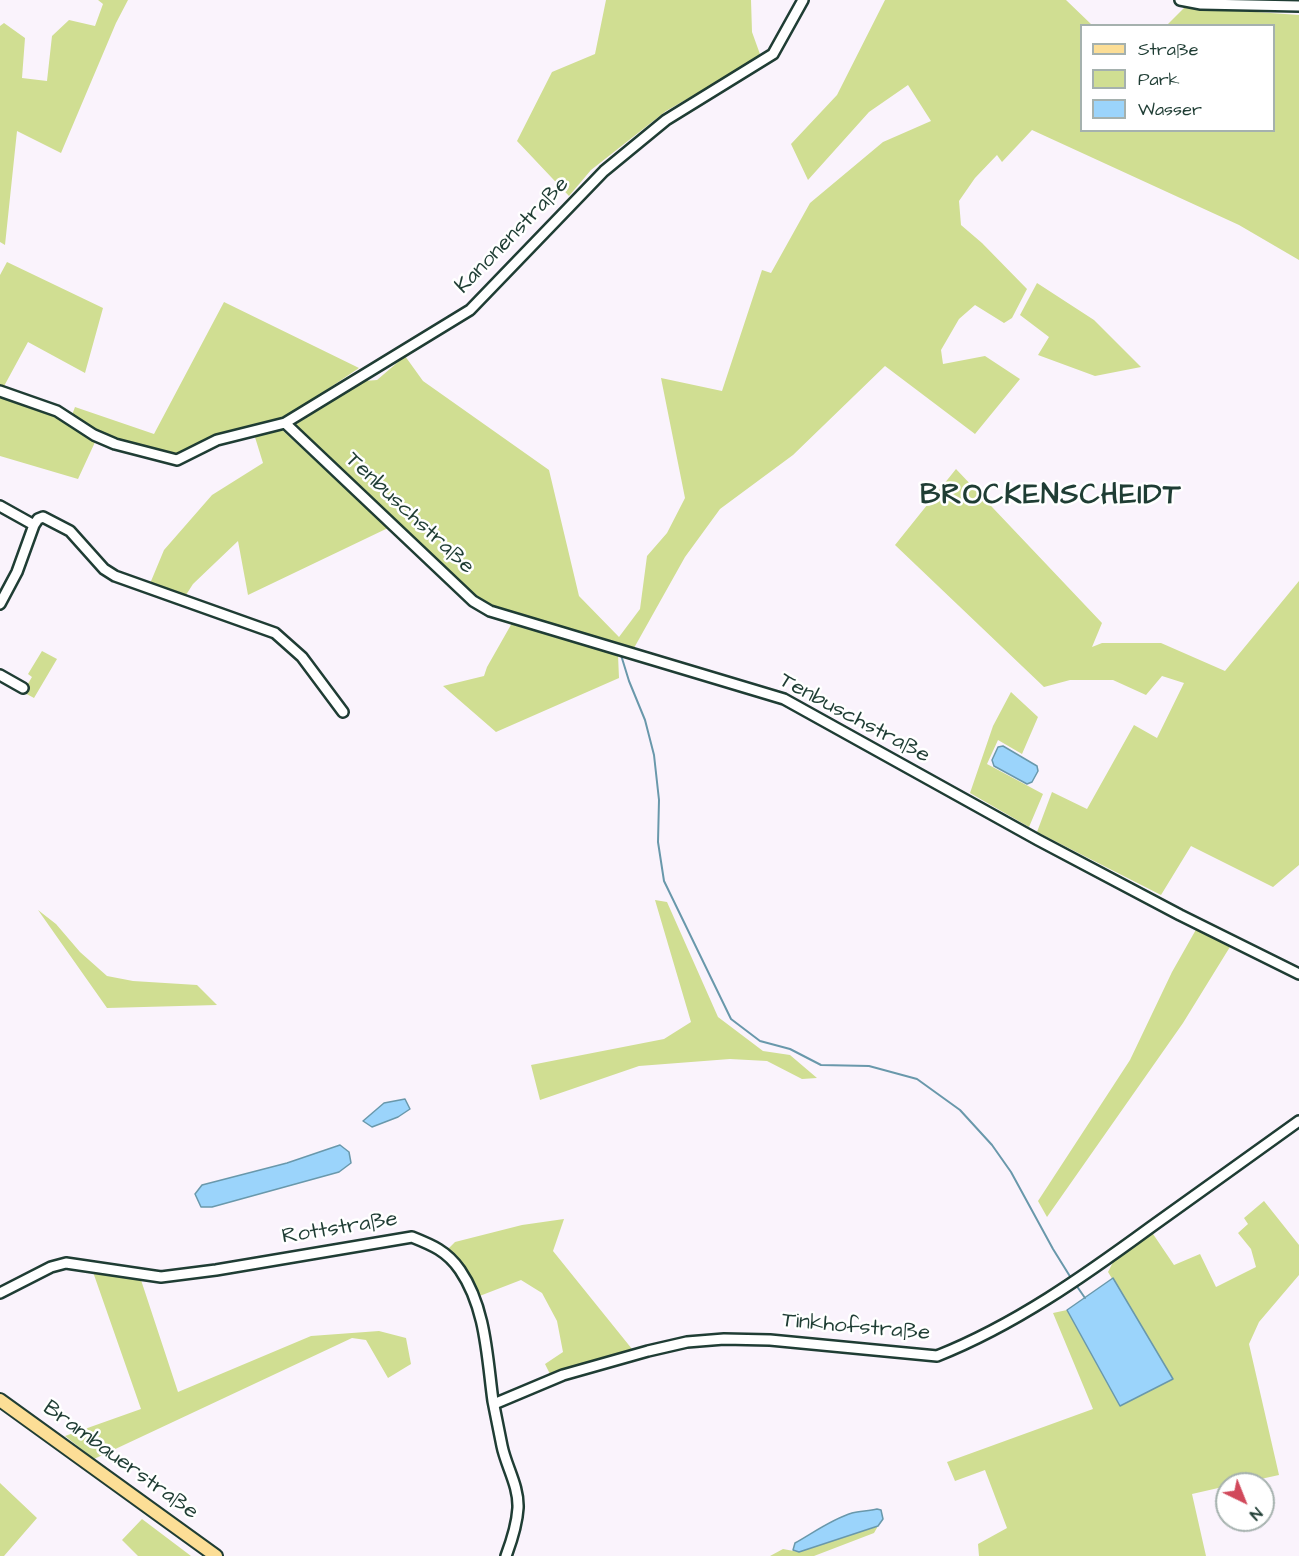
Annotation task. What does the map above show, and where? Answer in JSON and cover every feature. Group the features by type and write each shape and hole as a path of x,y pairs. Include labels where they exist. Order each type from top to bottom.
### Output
{"main road":[{"name":"Brambauerstraße","path":"0,1400 216,1556"}],"street":[{"name":"Kanonenstraße","path":"0,392 57,411 94,435 115,444 177,460 217,441 285,423 470,310 604,171 666,120 773,54 803,0"},
{"path":"1180,0 1212,5 1299,6"},
{"name":"Tenbuschstraße","path":"285,423 472,601 490,611 784,699 1038,840 1179,915 1299,974"},
{"path":"0,506 34,525"},
{"path":"0,604 17,572 34,525 38,519 43,517 70,531 104,569 115,576 274,633 302,657 343,712"},
{"path":"0,675 22,688"},
{"name":"Tinkhofstraße","path":"494,1404 563,1375 687,1342 724,1339 770,1340 937,1356 1035,1307 1078,1280 1299,1121"},
{"name":"Rottstraße","path":"0,1293 51,1267 66,1263 161,1277 412,1237 441,1249 462,1272 481,1315 494,1404 518,1506 514,1533 506,1556"}],"green space":[{"path":"98,0 128,0 61,153 17,131 5,245 0,242 0,26 4,23 25,38 22,78 47,81 52,36 69,20 95,26 103,4"},
{"path":"606,0 751,0 752,32 761,57 666,111 591,170 569,196 517,141 552,72 595,54"},
{"path":"885,0 1066,0 1091,24 1080,24 1080,132 1275,132 1275,24 1168,24 1185,7 1299,15 1299,260 1239,225 1032,130 1002,162 997,155 975,178 959,201 961,225 1027,289 1012,318 1004,323 975,305 959,319 941,350 943,364 985,356 1020,379 975,434 885,366 793,455 720,509 685,557 634,648 507,612 480,600 295,425 364,381 377,380 405,356 423,381 549,470 579,596 619,637 640,609 647,556 667,533 685,498 661,378 722,391 762,270 771,273 810,203 883,142 931,121 908,85 869,112 808,180 791,144 837,95"},
{"path":"7,262 103,308 85,373 28,342 3,388 0,387 0,275"},
{"path":"1037,283 1094,320 1141,367 1095,376 1038,355 1049,337 1020,315"},
{"path":"224,302 359,368 282,420 210,438 171,456 100,433 72,415 75,407 154,434"},
{"path":"0,395 56,416 96,440 78,479 0,456"},
{"path":"281,429 388,528 248,595 238,541 193,584 184,598 149,586 164,550 212,495 263,463 254,434"},
{"path":"956,469 1102,623 1092,647 1102,643 1161,643 1225,671 1299,581 1299,865 1273,887 1191,846 1161,895 1037,832 1052,792 1087,809 1134,725 1157,738 1184,683 1162,676 1146,695 1113,680 1070,680 1044,687 895,545"},
{"path":"512,623 618,655 619,678 496,732 443,686 484,676"},
{"path":"42,651 57,659 34,698 23,692 32,677 28,674"},
{"path":"1011,692 1038,717 1022,754 998,740 987,764 1043,794 1029,827 970,793 993,726"},
{"path":"655,900 667,902 718,1017 763,1051 790,1055 817,1078 802,1079 767,1061 730,1059 639,1066 540,1100 531,1065 664,1039 691,1022"},
{"path":"38,910 56,924 80,952 107,976 133,981 197,985 217,1005 107,1008"},
{"path":"1198,926 1233,942 1183,1023 1047,1217 1038,1201 1130,1060 1172,972"},
{"path":"1264,1201 1299,1245 1299,1275 1259,1322 1249,1344 1279,1475 1275,1476 1275,1472 1215,1472 1215,1489 1192,1494 1206,1556 979,1556 978,1544 1007,1528 985,1470 955,1481 947,1462 1093,1409 1053,1313 1067,1310 1120,1406 1173,1379 1108,1272 1114,1260 1151,1231 1174,1265 1200,1254 1216,1287 1256,1267 1251,1249 1238,1233 1248,1224 1244,1218"},
{"path":"564,1219 553,1251 632,1349 625,1354 551,1376 545,1364 563,1352 557,1321 542,1293 521,1280 477,1297 449,1248 455,1242 522,1225"},
{"path":"93,1272 140,1277 178,1392 311,1336 379,1331 406,1338 411,1364 388,1378 366,1340 352,1338 94,1459 65,1436 141,1409"},
{"path":"0,1483 37,1518 4,1556 0,1556"},
{"path":"142,1519 191,1556 138,1556 122,1540"},
{"path":"878,1526 874,1533 814,1556 770,1556 783,1549 799,1552"}],"water":[{"path":"1003,746 1037,766 1038,771 1032,782 1027,784 994,766 992,760 998,747"},
{"path":"405,1099 410,1109 398,1117 372,1127 363,1121 384,1103"},
{"path":"340,1145 349,1152 351,1163 339,1172 212,1207 201,1207 195,1194 202,1185 287,1163"},
{"path":"1113,1278 1173,1379 1120,1406 1067,1310"},
{"path":"881,1510 883,1519 878,1526 799,1552 793,1550 795,1543 837,1519 852,1513"}],"waterway":[{"path":"621,655 645,720 654,755 659,800 658,842 664,881 731,1019 760,1041 790,1049 821,1065 869,1066 917,1079 960,1110 992,1145 1011,1172 1071,1278"},
{"path":"1076,1285 1085,1298"}],"district":[{"name":"BROCKENSCHEIDT","path":"1051,497"}]}
